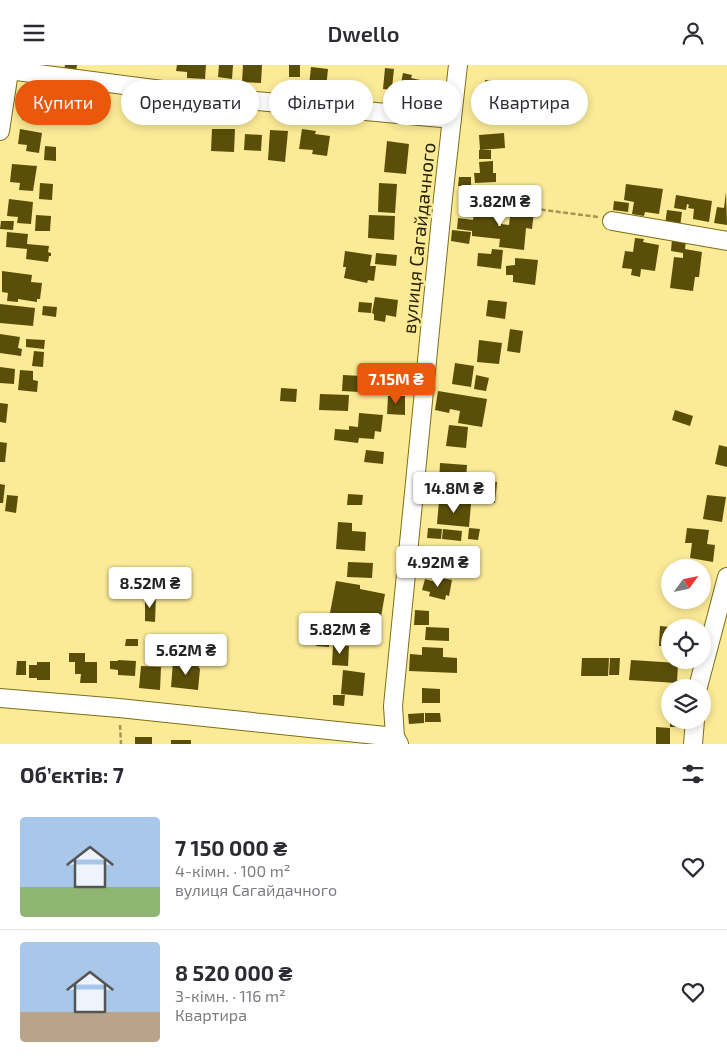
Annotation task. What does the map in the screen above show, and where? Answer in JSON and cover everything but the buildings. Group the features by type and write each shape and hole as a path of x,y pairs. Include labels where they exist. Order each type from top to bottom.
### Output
{"street":[{"name":"вулиця Сагайдачного","path":"456,80 458,65"},
{"path":"0,131 6,68 224,98 383,113"},
{"name":"вулиця Сагайдачного","path":"397,740 393,706 451,125"},
{"path":"612,221 727,241"},
{"path":"700,679 727,577"},
{"path":"0,698 119,708 397,740"},
{"path":"694,744 695,729"}],"path":[{"path":"443,198 596,217 612,221"},
{"path":"119,708 121,744"}]}
